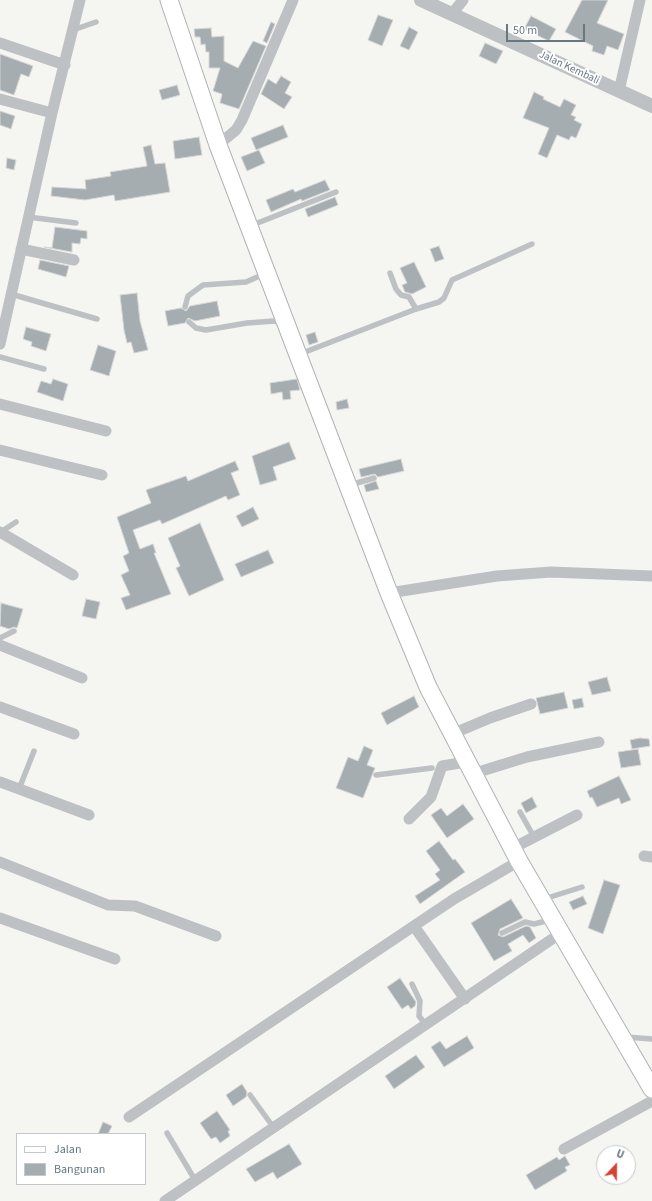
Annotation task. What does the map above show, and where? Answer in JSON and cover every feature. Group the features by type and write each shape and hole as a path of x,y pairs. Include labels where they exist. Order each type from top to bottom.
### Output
{"main road":[{"path":"169,0 218,145 268,272 298,355 389,593 428,687 469,768 516,854 652,1089"}],"street":[{"path":"0,344 52,113 80,0"},
{"path":"218,145 239,125 293,0"},
{"name":"Jalan Kembali","path":"421,0 652,106"},
{"path":"452,14 463,0"},
{"path":"619,91 640,0"},
{"path":"0,43 65,65"},
{"path":"0,99 52,113"},
{"path":"21,249 74,260"},
{"path":"0,404 106,431"},
{"path":"0,450 102,475"},
{"path":"0,532 74,575"},
{"path":"389,593 497,576 551,572 652,576"},
{"path":"0,645 82,678"},
{"path":"452,734 490,718 531,704"},
{"path":"0,707 74,734"},
{"path":"409,819 431,797 436,767 469,768 599,742"},
{"path":"0,782 89,815"},
{"path":"129,1117 454,899 516,854 534,837 577,815"},
{"path":"0,862 108,905 135,906 216,936"},
{"path":"0,918 115,958"},
{"path":"414,926 465,999"},
{"path":"164,1201 465,999 557,926"},
{"path":"564,1148 652,1101"}],"lane":[{"path":"73,30 96,22"},
{"path":"250,226 336,192"},
{"path":"28,217 76,223"},
{"path":"298,355 416,309 439,302 444,298 452,280 532,244"},
{"path":"185,307 188,296 203,285 246,282 268,272"},
{"path":"390,273 396,289 401,295 409,297 416,309"},
{"path":"11,294 97,319"},
{"path":"189,322 196,328 206,330 274,321 286,323"},
{"path":"0,357 44,369"},
{"path":"348,485 374,478"},
{"path":"0,532 16,522"},
{"path":"0,638 14,631"},
{"path":"20,789 34,751"},
{"path":"376,775 436,767"},
{"path":"520,812 534,837"},
{"path":"542,900 582,887"},
{"path":"502,933 525,922 557,926"},
{"path":"412,984 420,1001 419,1016 426,1025"},
{"path":"622,1037 652,1039"},
{"path":"250,1095 274,1128"},
{"path":"167,1133 195,1180"}],"building":[{"path":"582,0 608,0 597,23 624,34 618,50 607,46 604,55 592,51 593,46 565,32"},
{"path":"378,15 393,20 382,46 368,40"},
{"path":"531,16 556,29 549,41 524,29"},
{"path":"271,22 275,24 267,43 263,41"},
{"path":"409,27 418,32 409,50 400,46"},
{"path":"211,28 212,37 224,36 224,61 238,68 253,41 266,46 239,109 220,103 222,94 213,91 220,68 209,68 209,52 206,52 205,44 201,45 200,37 195,37 194,29"},
{"path":"485,43 503,51 496,64 479,56"},
{"path":"0,54 33,66 29,77 21,74 14,95 0,90"},
{"path":"281,76 291,82 285,93 292,97 284,109 261,94 268,79 276,84"},
{"path":"177,85 180,95 162,100 159,90"},
{"path":"534,92 544,97 543,99 560,107 564,99 576,105 571,115 576,117 574,120 582,124 576,138 571,136 569,140 557,135 547,158 538,154 549,128 523,118"},
{"path":"0,111 15,116 11,129 0,125"},
{"path":"283,125 288,137 256,150 251,138"},
{"path":"199,137 202,155 175,159 173,141"},
{"path":"151,145 155,164 165,163 170,192 115,201 114,195 85,200 51,196 52,187 86,189 85,180 111,176 110,172 147,166 143,147"},
{"path":"259,150 265,163 247,171 241,157"},
{"path":"7,158 16,160 14,170 6,168"},
{"path":"325,180 330,190 302,201 301,199 271,212 266,200 293,189 295,192"},
{"path":"335,197 338,205 308,217 305,209"},
{"path":"55,227 87,231 87,239 81,238 80,244 72,243 72,252 44,247 52,248"},
{"path":"439,246 444,259 435,262 430,249"},
{"path":"40,260 69,266 66,277 38,269"},
{"path":"414,262 426,287 412,294 405,292 402,285 407,283 400,268"},
{"path":"137,293 140,321 148,350 134,353 131,342 127,343 120,295"},
{"path":"217,301 220,316 195,321 188,318 185,323 168,326 165,311 181,308 186,311 190,306"},
{"path":"26,327 51,334 46,351 31,346 32,342 23,339"},
{"path":"315,332 318,342 309,345 306,335"},
{"path":"98,345 116,351 109,376 90,370"},
{"path":"53,379 68,384 63,401 37,392 41,381 51,384"},
{"path":"297,379 300,390 290,391 291,399 283,400 282,392 271,394 270,383"},
{"path":"347,399 349,408 337,410 336,402"},
{"path":"289,442 296,459 273,467 277,480 260,485 252,456"},
{"path":"401,459 404,471 378,477 375,474 361,477 359,469"},
{"path":"235,461 239,470 231,473 240,495 228,500 226,496 162,524 160,520 133,530 140,549 153,544 156,553 154,553 171,594 126,610 121,598 130,595 121,575 129,571 123,556 129,553 117,517 151,503 146,490 186,476 188,481"},
{"path":"376,481 379,489 366,492 364,485"},
{"path":"253,507 259,519 242,527 236,516"},
{"path":"200,523 224,580 189,596 176,568 180,566 168,538"},
{"path":"268,550 274,563 241,577 235,564"},
{"path":"86,599 100,602 96,619 82,616"},
{"path":"1,603 23,609 17,628 14,627 9,629 0,626"},
{"path":"607,677 611,691 592,695 588,682"},
{"path":"564,692 568,708 540,714 536,698"},
{"path":"414,696 419,707 387,725 381,713"},
{"path":"582,698 584,707 574,709 572,700"},
{"path":"640,738 649,739 650,746 632,749 630,740"},
{"path":"364,746 373,750 367,765 375,768 363,798 336,788 348,757 358,761"},
{"path":"638,749 641,765 621,768 618,752"},
{"path":"619,776 631,800 621,804 619,798 597,807 587,791"},
{"path":"532,797 537,807 526,813 521,803"},
{"path":"463,804 474,819 447,838 431,815 441,808 447,816"},
{"path":"439,841 453,860 455,859 465,872 420,904 415,896 440,880 435,874 440,870 426,851"},
{"path":"604,880 620,885 603,934 588,928"},
{"path":"583,896 587,904 573,910 569,902"},
{"path":"511,899 523,918 500,929 498,935 503,937 526,926 530,927 536,938 529,943 523,935 508,944 512,951 494,961 471,923"},
{"path":"400,978 416,1002 415,1006 411,1009 408,1005 402,1009 387,987"},
{"path":"467,1036 474,1048 444,1067 431,1047 440,1041 446,1049"},
{"path":"416,1055 425,1067 394,1089 385,1076"},
{"path":"242,1084 247,1092 246,1097 233,1106 226,1095"},
{"path":"217,1111 230,1130 228,1131 230,1136 220,1143 216,1137 211,1139 200,1123"},
{"path":"103,1122 112,1126 108,1133 98,1133"},
{"path":"289,1144 302,1164 277,1179 273,1172 255,1182 246,1169"},
{"path":"565,1156 570,1165 565,1167 567,1171 535,1190 526,1175 557,1157 559,1160"}]}
